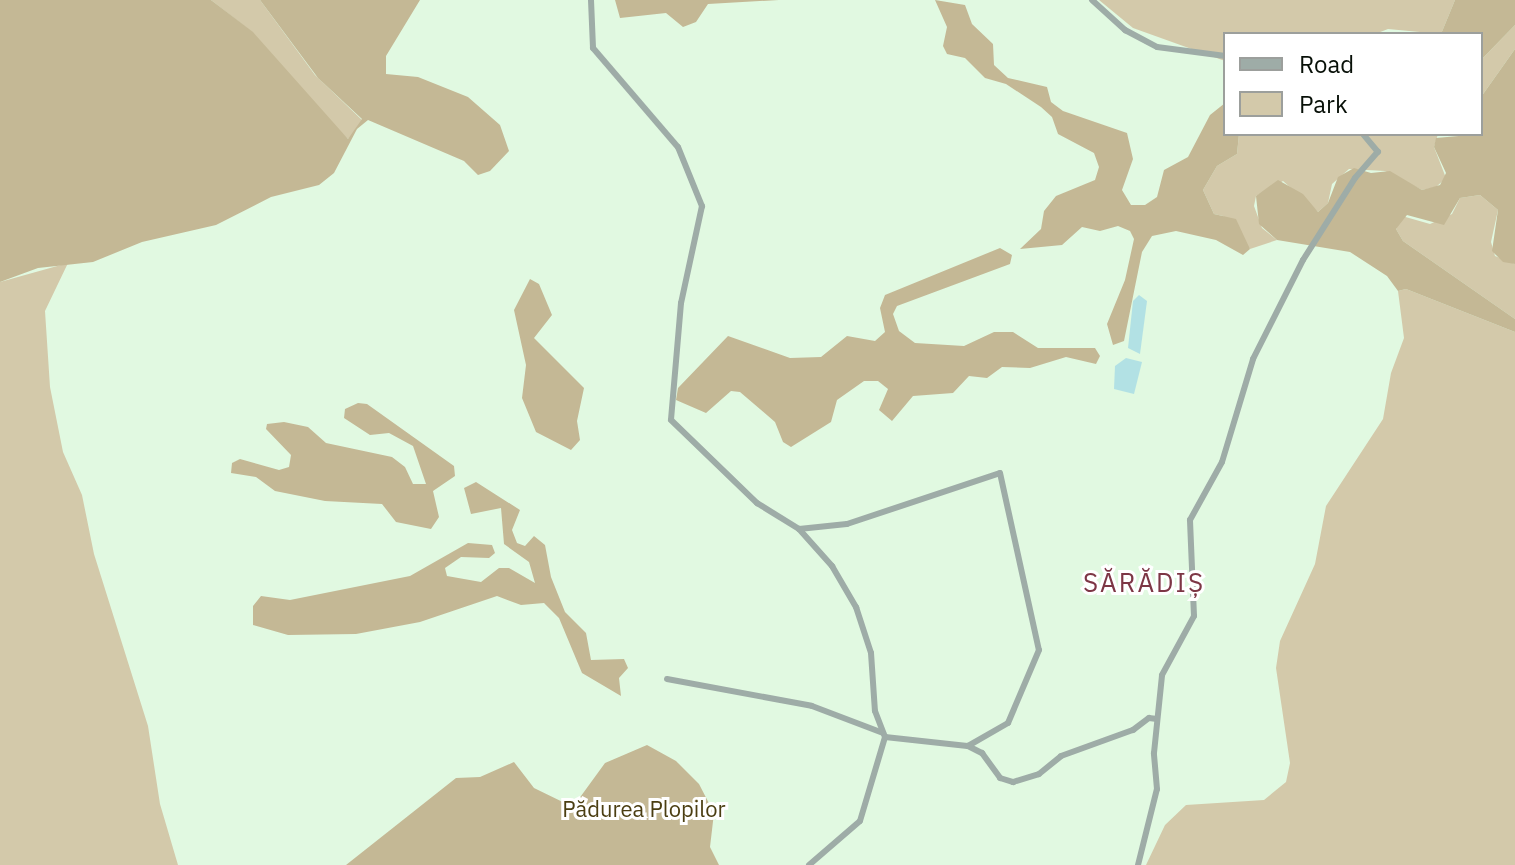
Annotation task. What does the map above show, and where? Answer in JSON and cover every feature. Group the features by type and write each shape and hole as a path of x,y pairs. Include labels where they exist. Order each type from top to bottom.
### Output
{"street":[{"path":"591,0 593,48 678,147 702,206 681,303 671,420 757,503 799,529 832,566 856,607 871,653 875,711 884,735 860,821 809,865"},
{"path":"1092,0 1125,30 1157,47 1223,56"},
{"path":"1138,865 1157,789 1157,719 1165,664 1190,632 1194,616 1188,548 1196,501 1222,462 1253,359 1303,260 1355,178 1378,152 1365,136"},
{"path":"799,529 847,524 1000,473 1039,650 1008,723 968,746"},
{"path":"667,679 812,706 884,735 968,746 982,753 1000,778 1013,782 1039,774 1061,756 1157,719"}],"green space":[{"path":"0,0 211,0 253,32 348,139 362,119 318,78 260,0 420,0 386,56 386,74 418,77 468,97 500,125 509,151 490,171 478,175 464,161 368,120 357,129 334,173 319,185 271,197 216,225 142,242 93,262 38,268 0,282"},
{"path":"211,0 260,0 315,75 362,120 352,136 348,139 340,132 252,32"},
{"path":"615,0 779,0 708,4 696,22 683,27 666,13 620,18"},
{"path":"935,0 965,5 972,24 993,44 994,65 1008,78 1047,87 1051,102 1063,111 1127,133 1133,159 1122,190 1131,205 1145,205 1157,197 1164,170 1188,157 1210,115 1223,105 1223,136 1239,136 1237,154 1217,166 1203,190 1214,214 1236,219 1250,249 1243,255 1216,240 1176,231 1152,236 1142,252 1124,341 1113,345 1107,324 1125,280 1134,239 1130,231 1118,226 1100,231 1082,227 1062,245 1020,249 1041,229 1044,211 1056,196 1095,180 1099,167 1094,153 1058,134 1052,117 1041,107 1006,84 985,78 965,58 947,54 943,46 947,27"},
{"path":"1099,0 1455,0 1442,32 1388,29 1380,32 1223,32 1223,60 1133,28"},
{"path":"1455,0 1515,0 1515,25 1483,58 1483,32 1442,32"},
{"path":"1515,25 1515,49 1483,94 1483,58"},
{"path":"1515,49 1515,264 1503,262 1492,251 1498,210 1480,195 1460,198 1444,225 1407,215 1396,229 1403,241 1515,319 1515,332 1406,289 1398,291 1387,276 1350,252 1277,240 1259,224 1256,196 1278,180 1303,194 1318,212 1328,203 1338,177 1354,168 1371,173 1390,171 1422,190 1440,185 1446,173 1434,147 1436,138 1483,136 1483,94"},
{"path":"1239,136 1437,136 1434,147 1446,178 1436,187 1422,190 1385,171 1349,169 1332,184 1328,203 1318,212 1283,181 1256,196 1254,206 1262,228 1277,240 1250,249 1223,216 1214,214 1203,190 1217,166 1237,154"},
{"path":"1480,195 1498,210 1491,242 1495,256 1515,264 1515,319 1403,241 1396,229 1402,216 1430,224 1452,214 1460,198"},
{"path":"1000,248 1012,255 1010,264 897,306 893,314 899,331 915,343 964,346 994,332 1013,332 1038,348 1095,348 1100,356 1096,364 1066,357 1030,368 1002,367 987,378 969,376 953,393 913,396 892,421 879,410 888,389 878,381 864,381 837,400 831,422 791,447 783,442 775,422 740,392 731,391 706,413 676,400 678,388 728,336 790,358 821,357 847,336 875,341 885,332 880,308 885,295"},
{"path":"68,263 45,311 50,387 63,452 82,495 94,554 148,726 160,804 178,865 0,865 0,282"},
{"path":"530,279 539,284 552,315 534,338 584,388 577,421 580,440 571,450 536,432 522,398 526,365 514,310"},
{"path":"1406,289 1515,332 1515,865 1146,865 1165,825 1186,805 1264,800 1286,782 1290,763 1276,668 1280,641 1315,564 1326,506 1383,419 1391,373 1404,338 1398,291"},
{"path":"358,403 367,404 454,466 455,476 433,491 439,517 431,529 396,522 382,504 325,501 275,491 256,477 231,473 232,463 240,459 279,470 289,467 291,455 266,429 267,424 284,422 308,427 326,443 392,457 405,467 413,484 426,484 413,446 389,433 370,435 344,418 345,409"},
{"path":"476,482 520,510 512,530 517,543 525,546 534,536 545,545 551,577 565,612 586,633 591,660 624,659 628,668 619,678 621,696 582,673 559,618 544,603 521,605 497,596 420,622 356,634 288,635 253,625 253,606 261,596 290,600 410,576 468,543 492,545 495,553 489,558 461,557 445,568 447,576 481,582 499,568 509,568 535,583 529,562 504,544 501,508 471,514 464,488"},
{"name":"Pădurea Plopilor","path":"647,745 676,761 699,784 714,813 710,847 719,865 346,865 456,778 480,777 514,762 534,788 573,807 605,763"}],"water":[{"path":"1139,295 1147,301 1140,354 1128,348 1133,301"},
{"path":"1126,358 1142,362 1134,394 1114,389 1115,366"}],"district":[{"name":"SĂRĂDIȘ","path":"1144,583"}]}
